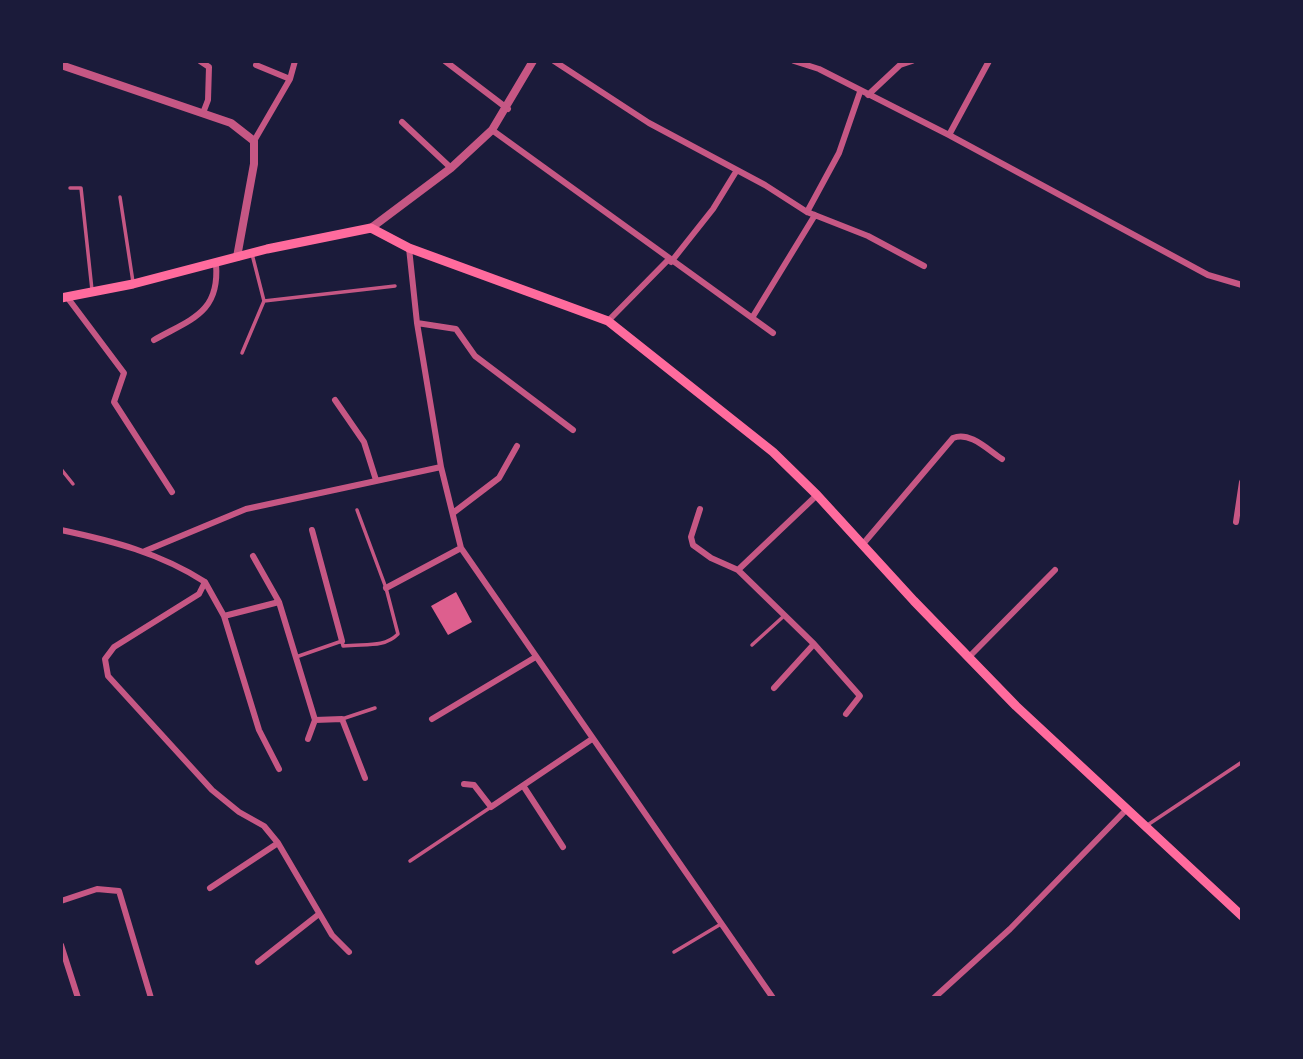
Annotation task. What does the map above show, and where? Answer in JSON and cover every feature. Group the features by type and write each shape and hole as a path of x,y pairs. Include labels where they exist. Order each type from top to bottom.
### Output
{"main road":[{"path":"64,298 371,228 409,248 608,321 773,453 817,495 968,658 1144,827 1242,916"}],"street":[{"path":"201,61 209,67 208,100 203,113"},
{"path":"237,257 254,164 254,141 290,79 295,61"},
{"path":"445,61 508,108"},
{"path":"371,228 451,168 492,130 508,108 533,61"},
{"path":"554,61 649,123 737,170 807,212 868,236 924,266"},
{"path":"794,61 819,69 949,135 1208,275 1242,285"},
{"path":"868,96 900,65 912,61"},
{"path":"949,135 989,61"},
{"path":"61,65 231,123 254,141"},
{"path":"256,65 290,79"},
{"path":"807,212 839,153 860,92"},
{"path":"402,122 451,168"},
{"path":"492,130 773,333"},
{"path":"608,321 670,261 713,209 737,170"},
{"path":"752,318 815,215"},
{"path":"409,248 417,323 441,467 461,548 534,658 773,998"},
{"path":"154,340 205,310 214,297 217,283 216,264"},
{"path":"64,298 124,373 114,402 172,492"},
{"path":"417,323 456,329 475,356 573,430"},
{"path":"334,400 364,442 376,480"},
{"path":"863,544 953,438 960,436 972,439 1002,459"},
{"path":"453,513 499,478 517,446"},
{"path":"145,551 246,509 441,467"},
{"path":"1236,522 1242,482"},
{"path":"738,569 817,495"},
{"path":"700,509 691,537 693,544 711,558 738,569 814,644 860,696 846,714"},
{"path":"61,530 145,551 174,562 205,582 224,615 259,730 279,769"},
{"path":"312,530 342,641"},
{"path":"386,588 461,548"},
{"path":"253,556 279,602 315,720 308,739"},
{"path":"968,658 1055,570"},
{"path":"205,582 199,594 114,647 105,659 108,676 212,790 239,812 264,826 278,843 331,935 349,952"},
{"path":"224,615 279,602"},
{"path":"774,688 814,644"},
{"path":"432,719 534,658"},
{"path":"315,720 342,719 365,778"},
{"path":"464,785 474,785 491,807 592,739"},
{"path":"524,786 563,847"},
{"path":"934,998 1010,929 1126,810"},
{"path":"210,888 278,843"},
{"path":"61,901 97,889 119,891 151,998"},
{"path":"258,962 319,914"},
{"path":"61,944 78,998"}],"lane":[{"path":"70,188 81,188 92,292"},
{"path":"120,197 133,284"},
{"path":"242,353 264,301 252,254"},
{"path":"264,301 395,286"},
{"path":"61,469 73,485"},
{"path":"296,657 342,641 343,646 365,642 381,645 398,634 386,588 357,510"},
{"path":"752,645 785,615"},
{"path":"342,719 374,708"},
{"path":"1144,827 1242,762"},
{"path":"410,861 491,807"},
{"path":"674,952 721,924"}],"building":[{"path":"456,592 472,622 448,635 431,606"}]}
